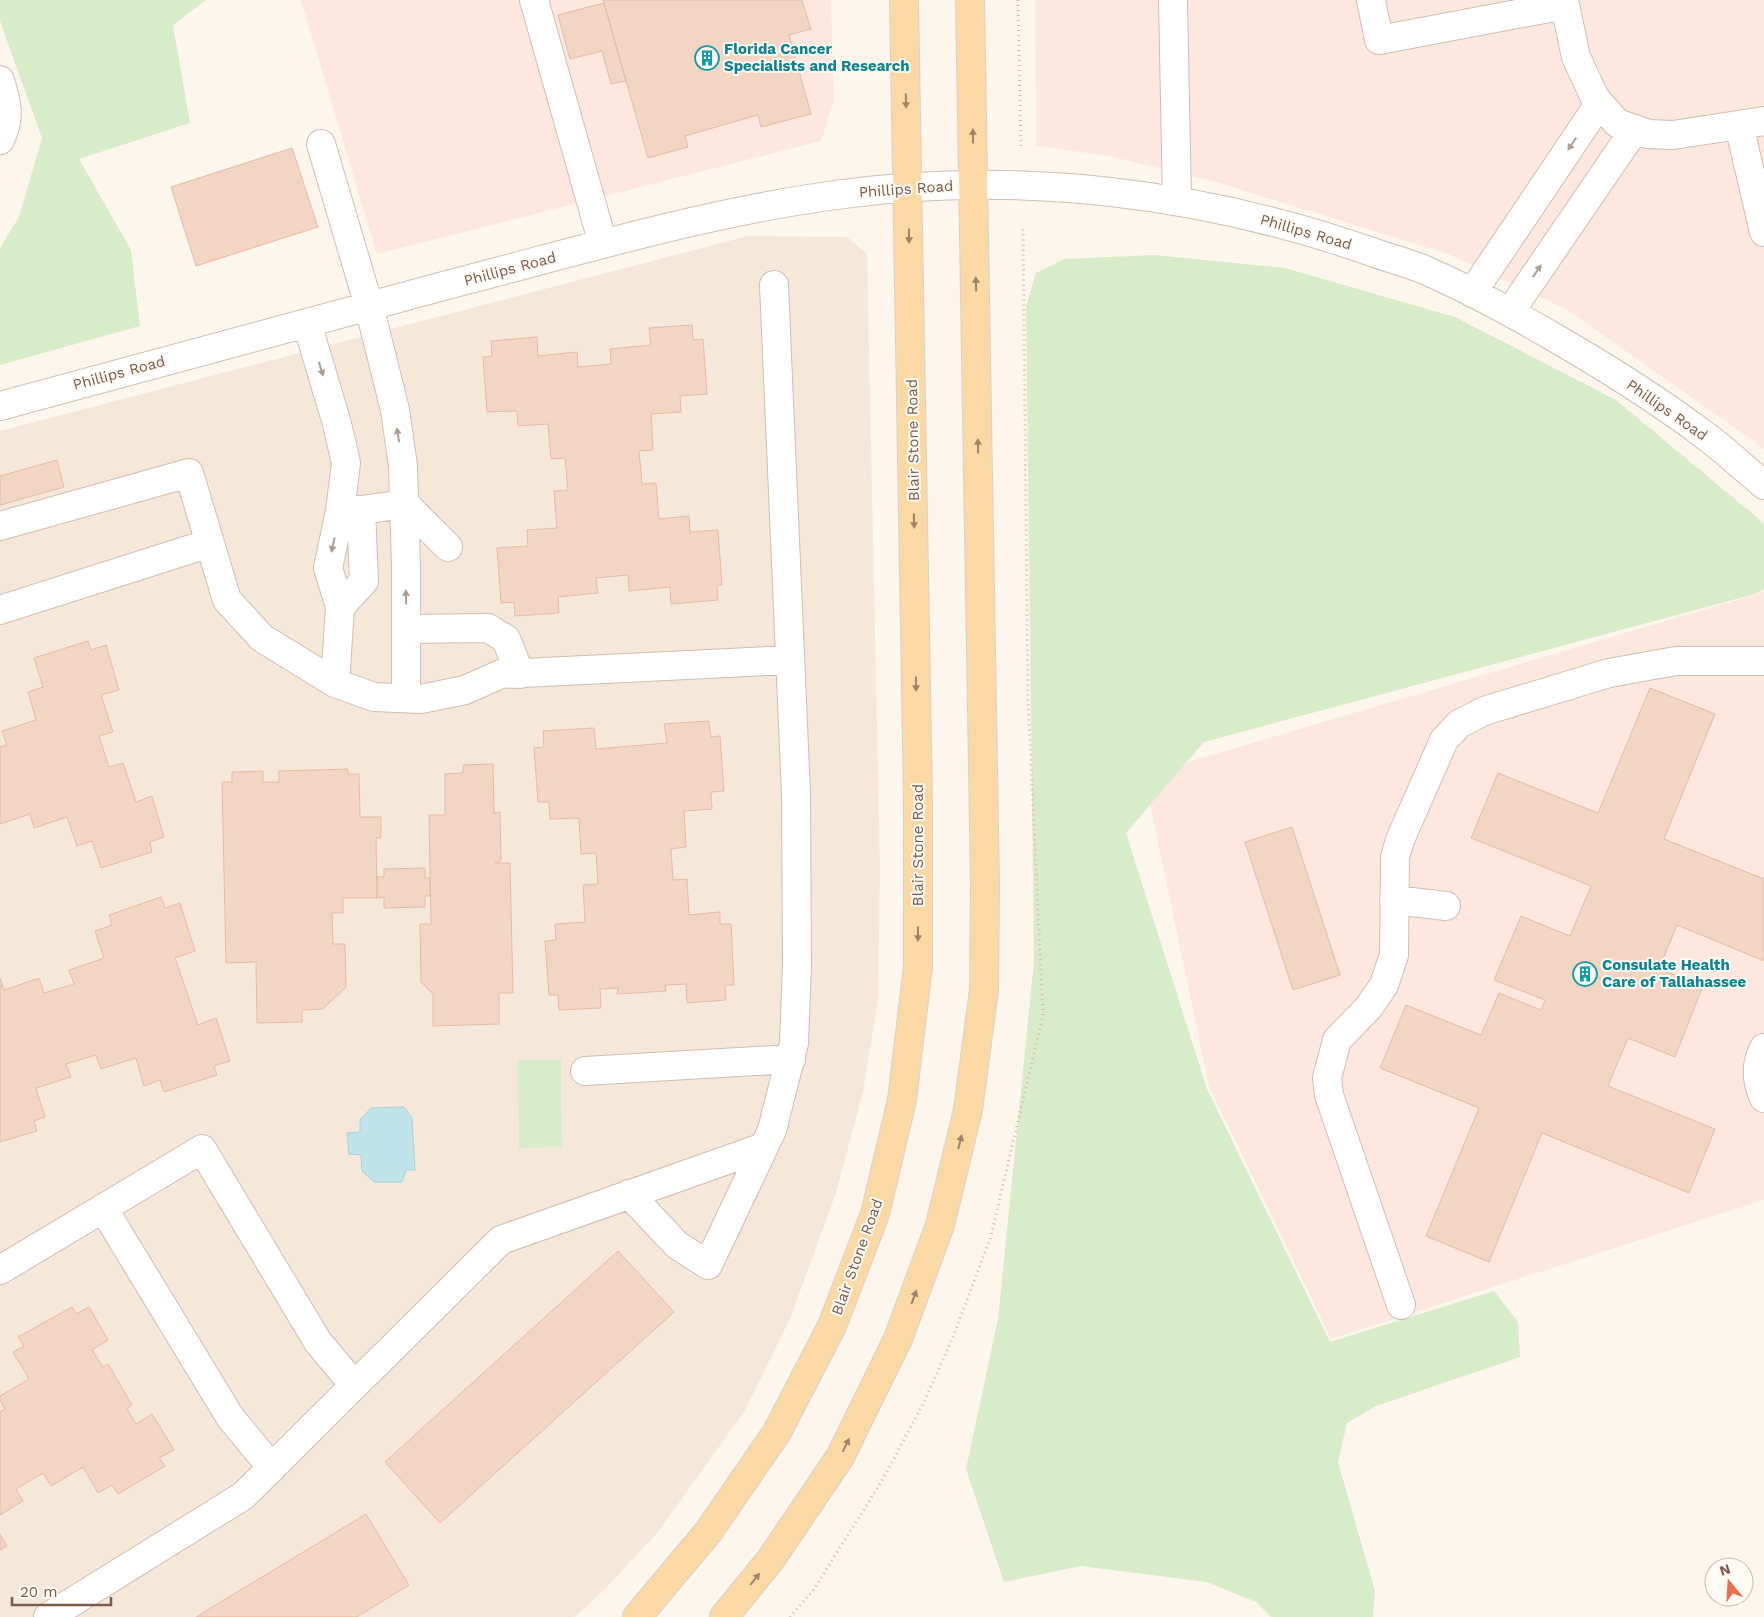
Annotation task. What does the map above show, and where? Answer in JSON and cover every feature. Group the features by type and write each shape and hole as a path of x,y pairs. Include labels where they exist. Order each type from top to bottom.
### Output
{"main road":[{"name":"Blair Stone Road","path":"637,1617 709,1531 777,1432 832,1326 875,1214 902,1100 918,966 918,802 904,0"},
{"path":"724,1617 771,1559 840,1458 898,1339 940,1225 968,1110 984,990 986,886 970,0"}],"street":[{"path":"534,0 603,244"},
{"path":"1172,0 1177,201"},
{"path":"1371,0 1379,40 1564,2 1576,57 1595,98 1617,123 1648,134 1673,136 1752,123 1764,232"},
{"path":"0,80 8,105 6,127 0,140"},
{"path":"1472,292 1599,104"},
{"path":"1510,312 1635,129"},
{"path":"321,144 369,306 395,410 403,466 405,504 406,698"},
{"name":"Phillips Road","path":"0,406 369,306 731,212 835,195 908,188 974,185 1072,187 1156,197 1261,218 1337,240 1423,270 1510,312 1608,368 1707,437 1763,484"},
{"path":"630,1194 677,1245 708,1265 772,1130 794,1043 797,955 796,794 774,285"},
{"path":"306,323 337,424 346,463 351,510 328,568 340,607 335,682"},
{"path":"0,526 189,473 227,600 262,638 335,682 374,697 421,699 465,690 501,674 790,660"},
{"path":"351,510 405,504"},
{"path":"405,504 448,547"},
{"path":"0,610 210,543"},
{"path":"406,629 488,628 506,639 520,674"},
{"path":"1401,1305 1329,1095 1327,1078 1337,1040 1369,1007 1384,985 1394,955 1395,858 1400,840 1444,740 1459,724 1484,710 1609,673 1676,660 1764,662"},
{"path":"1394,900 1446,906"},
{"path":"1764,1048 1759,1058 1757,1071 1764,1098"},
{"path":"585,1071 790,1059"},
{"path":"48,1617 243,1496 501,1240 764,1147"},
{"path":"0,1270 202,1149 318,1342 354,1385"},
{"path":"103,1208 230,1417 272,1468"}],"path":[{"path":"1018,0 1021,146"}],"shaded area":[{"path":"301,0 831,0 834,100 821,141 377,254"},
{"path":"1035,0 1764,0 1764,450 1566,309 1448,254 1216,182 1109,156 1036,146"},
{"path":"748,236 847,237 867,254 880,867 878,1001 863,1092 836,1193 790,1319 744,1412 658,1532 607,1587 575,1617 0,1617 0,431"},
{"path":"1764,592 1764,1200 1331,1339 1209,1086 1144,775"}],"green space":[{"path":"0,0 206,0 173,25 190,123 79,159 131,250 140,326 0,365 0,248 19,217 42,138 0,21"},
{"path":"1154,255 1285,268 1455,317 1616,400 1764,525 1764,589 1755,594 1204,742 1126,833 1207,1089 1330,1342 1494,1291 1518,1322 1520,1357 1376,1406 1347,1423 1338,1462 1375,1591 1373,1617 1271,1617 1256,1602 1207,1582 1081,1566 1004,1582 966,1469 998,1319 1034,961 1026,306 1036,273 1064,259"},
{"path":"517,1060 561,1060 562,1147 519,1148"}],"water":[{"path":"404,1107 412,1118 415,1170 406,1170 402,1182 374,1182 362,1171 361,1155 349,1154 347,1133 360,1132 360,1120 371,1108"}],"building":[{"name":"Florida Cancer Specialists and Research","path":"603,0 802,0 811,29 789,35 811,114 761,127 758,115 685,136 688,147 648,158"},
{"path":"604,3 626,81 611,84 602,51 570,59 558,15"},
{"path":"292,148 318,227 196,266 171,187"},
{"path":"692,325 693,340 703,339 707,394 680,396 681,412 651,414 653,450 639,451 642,484 656,483 659,519 689,516 690,532 718,530 722,585 717,585 718,600 671,604 670,587 629,591 628,575 596,578 598,593 558,597 559,613 515,616 514,602 501,603 497,548 528,546 527,530 557,528 554,491 568,490 565,458 551,459 548,424 518,426 517,411 487,412 483,357 492,356 491,341 537,337 538,356 577,352 578,367 611,364 610,349 651,345 649,328"},
{"path":"57,460 64,487 0,505 0,476"},
{"path":"88,641 91,650 106,645 119,690 101,695 113,732 99,736 109,767 123,763 136,802 152,796 164,837 150,842 152,852 101,868 92,841 77,846 67,817 34,828 30,814 0,824 0,747 7,745 2,731 36,720 28,692 43,687 34,658"},
{"name":"Consulate Health Care of Tallahassee","path":"1650,688 1715,714 1664,839 1764,879 1764,961 1677,925 1659,969 1703,986 1675,1057 1628,1038 1608,1086 1715,1129 1689,1193 1542,1133 1489,1262 1426,1236 1479,1108 1380,1068 1406,1005 1481,1035 1499,993 1541,1010 1545,1000 1494,980 1521,916 1570,936 1591,886 1471,838 1498,773 1598,813"},
{"path":"709,721 711,737 720,736 724,791 711,792 712,809 684,811 686,847 671,849 673,880 687,879 689,915 720,912 720,924 731,924 734,985 725,985 726,1000 687,1003 686,984 665,985 666,991 617,994 618,988 600,989 601,1008 559,1010 558,995 549,995 545,941 556,940 555,924 585,922 583,885 598,884 596,853 581,854 579,818 550,819 549,802 538,802 534,748 544,747 543,731 594,728 596,749 667,743 664,724"},
{"path":"493,764 494,813 500,812 501,860 495,863 510,863 513,993 499,993 499,1024 433,1026 433,994 421,982 420,924 431,924 429,815 445,815 445,774 463,773 463,765"},
{"path":"348,769 348,774 359,774 360,817 381,817 381,838 376,838 377,898 343,898 343,913 332,913 333,944 345,944 346,987 323,1009 302,1010 302,1022 257,1023 256,962 226,963 222,782 232,782 232,772 263,771 263,782 279,782 279,771"},
{"path":"1292,827 1340,975 1293,990 1245,842"},
{"path":"425,868 425,878 430,878 430,896 425,896 425,907 384,908 384,897 377,898 377,877 384,877 384,869"},
{"path":"161,897 165,908 180,903 195,951 175,958 198,1025 216,1018 230,1061 214,1066 217,1075 164,1092 160,1080 144,1086 136,1058 101,1069 96,1055 66,1064 71,1077 36,1088 45,1117 34,1121 37,1131 0,1142 0,978 4,990 39,978 44,993 74,984 69,970 104,958 95,931 112,925 109,915"},
{"path":"618,1251 674,1312 440,1523 385,1462"},
{"path":"72,1307 76,1314 89,1307 108,1340 92,1350 103,1367 108,1364 132,1405 127,1409 136,1424 152,1414 174,1450 159,1458 165,1466 118,1494 112,1485 98,1493 83,1467 51,1486 43,1473 16,1489 23,1501 0,1515 0,1412 5,1409 0,1396 29,1379 13,1352 24,1346 18,1337"},
{"path":"366,1514 409,1585 357,1617 196,1617"},
{"path":"0,1534 7,1546 0,1550"}],"place":[{"name":"Florida Cancer Specialists and Research","path":"707,58"},
{"name":"Consulate Health Care of Tallahassee","path":"1585,974"}]}
